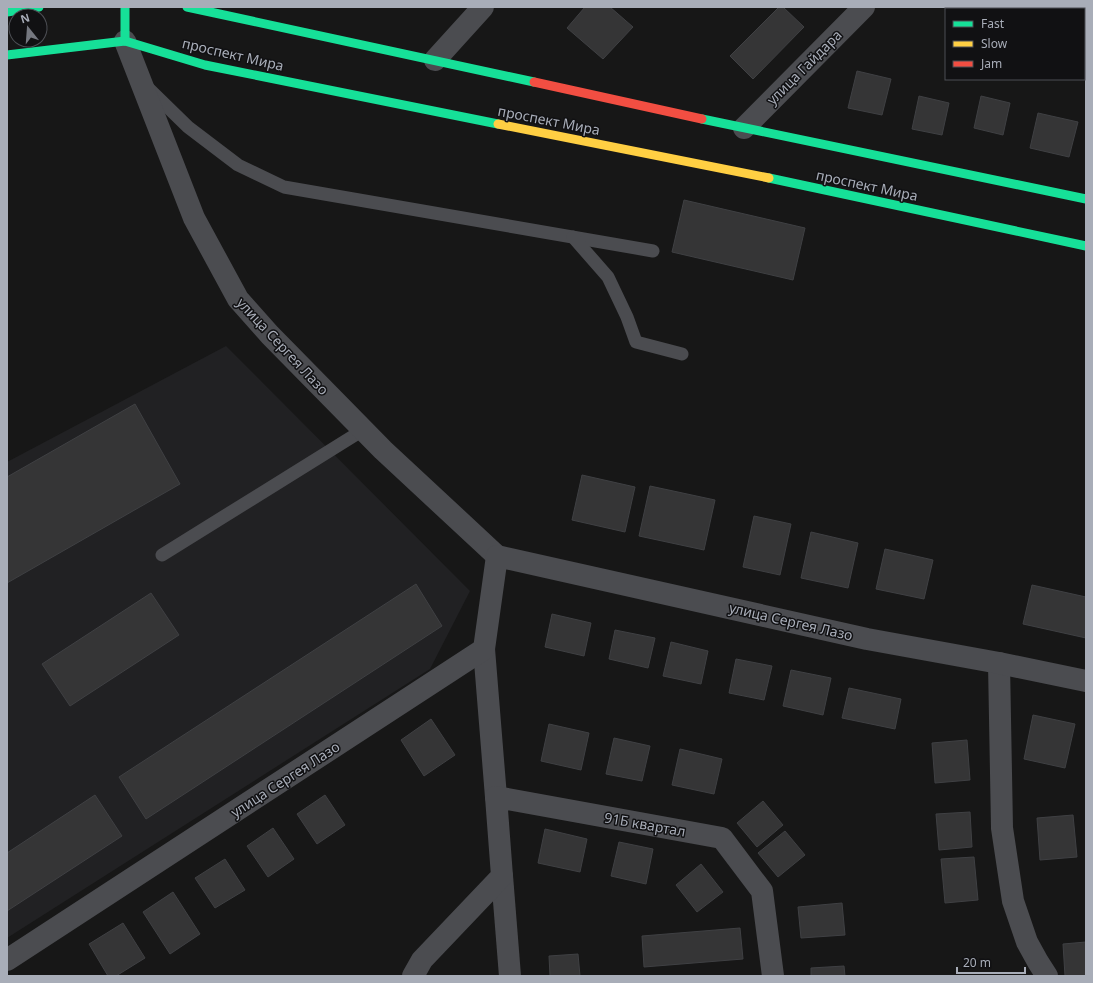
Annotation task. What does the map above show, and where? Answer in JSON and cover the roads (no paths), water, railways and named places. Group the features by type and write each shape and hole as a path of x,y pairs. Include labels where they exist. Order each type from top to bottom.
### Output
{"main road":[{"path":"20,8 39,7"},
{"path":"125,7 125,41"},
{"path":"187,7 744,128 1086,199"},
{"name":"проспект Мира","path":"7,55 125,41 205,65 722,169 1086,246"}],"street":[{"path":"435,60 483,7"},
{"name":"улица Гайдара","path":"744,128 864,7"},
{"name":"улица Сергея Лазо","path":"125,41 194,218 238,298 270,335 383,450 497,556 867,639 999,663 1086,681"},
{"path":"497,556 484,649 510,976"},
{"name":"улица Сергея Лазо","path":"7,960 484,649"},
{"path":"999,663 1002,828 1013,901 1028,942 1047,976"},
{"name":"91Б квартал","path":"496,797 722,838 762,891 773,976"},
{"path":"413,976 422,960 502,876"}],"lane":[{"path":"140,80 188,127 238,165 284,187 653,251"},
{"path":"573,237 608,277 627,317 636,342 682,354"},
{"path":"162,555 363,430"}]}
